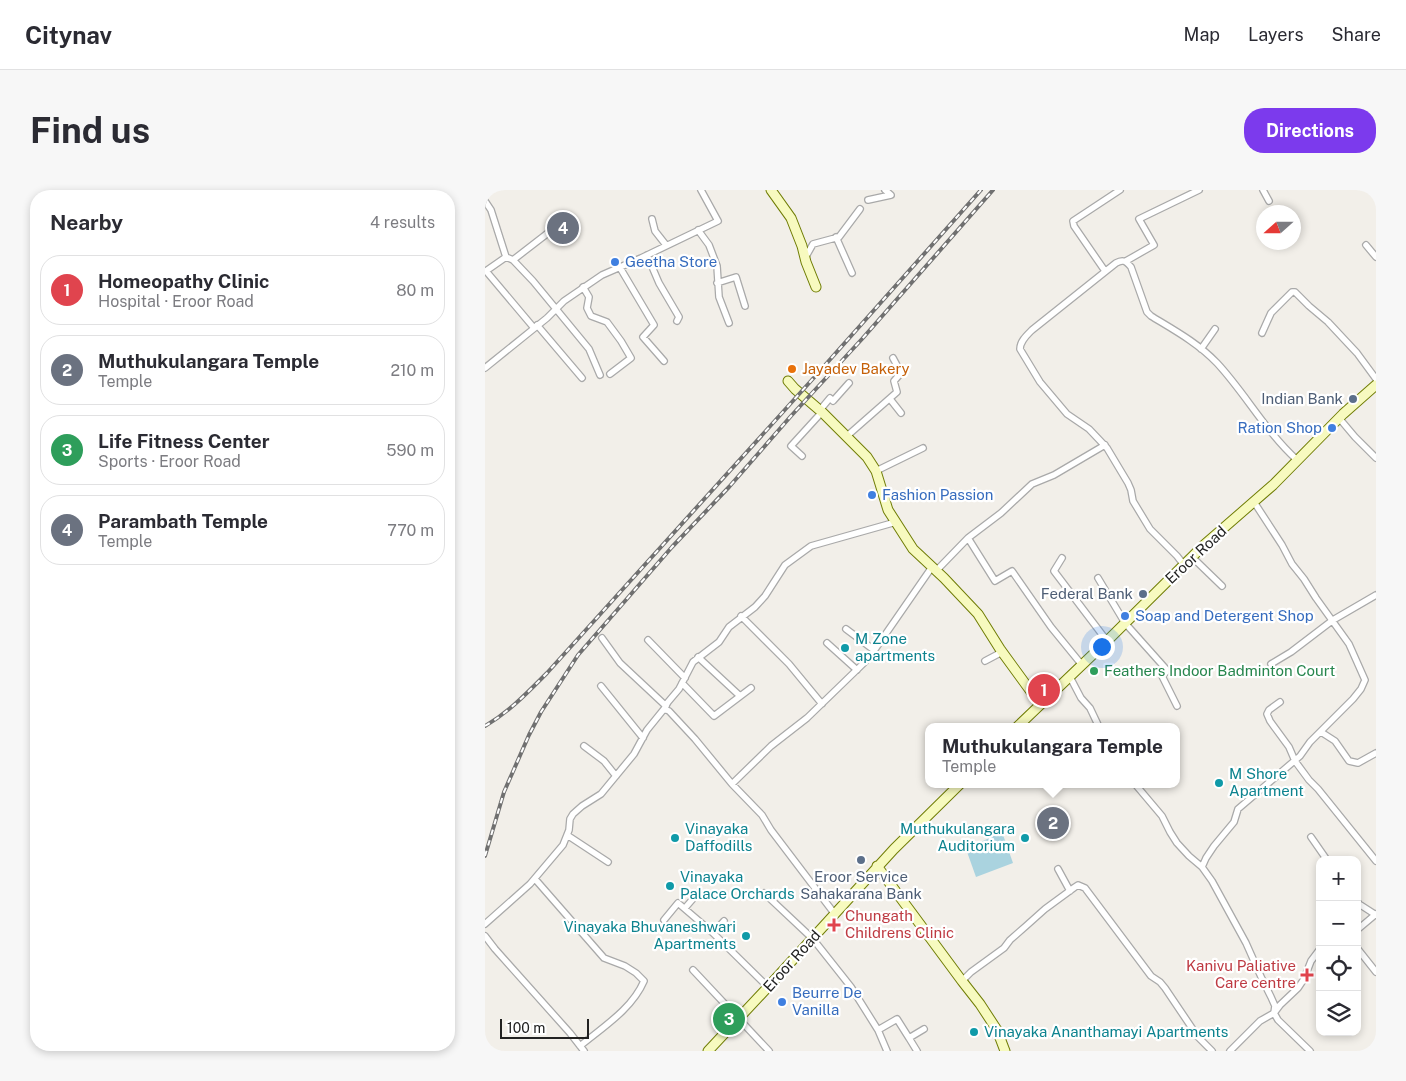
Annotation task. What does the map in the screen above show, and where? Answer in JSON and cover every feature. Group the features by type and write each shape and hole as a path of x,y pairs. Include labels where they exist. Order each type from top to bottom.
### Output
{"main road":[{"path":"771,190 791,218 816,287"},
{"path":"788,381 867,457 876,471 888,510 913,549 978,614 1002,652 1040,704"},
{"name":"Eroor Road","path":"1021,723 1192,557 1273,485 1339,418 1376,385"},
{"name":"Eroor Road","path":"708,1051 813,939 877,866 956,788"},
{"path":"877,866 981,1004 997,1030 1005,1051"}],"street":[{"path":"485,368 499,359 564,301 601,275 718,220 701,190"},
{"path":"868,200 891,196 885,190"},
{"path":"1105,271 1074,226 1073,221 1120,190"},
{"path":"1184,565 1150,529 1133,500 1131,490 1124,475 1105,445 1089,430 1067,414 1040,382 1020,349 1020,345 1032,330 1115,263 1121,260 1126,261 1154,245 1139,219 1199,190"},
{"path":"1263,190 1269,201"},
{"path":"485,202 491,210 506,257 513,260 533,281 589,349 600,376"},
{"path":"805,258 813,244 839,237 860,208"},
{"path":"652,219 655,231 666,245"},
{"path":"513,260 557,226"},
{"path":"698,230 709,244 717,266 719,297 729,323"},
{"path":"836,238 852,273"},
{"path":"1366,244 1376,257"},
{"path":"647,255 659,283 679,317 677,321"},
{"path":"506,257 486,271 582,378"},
{"path":"1126,261 1131,267 1147,312 1201,349 1216,362 1270,430 1297,460"},
{"path":"619,266 654,325 643,337 664,361"},
{"path":"717,283 736,277 745,306"},
{"path":"583,287 589,297 587,308 591,316 607,322 631,358 610,374"},
{"path":"1262,333 1273,311 1292,292 1295,292 1328,322 1357,353 1376,379"},
{"path":"1201,349 1215,329"},
{"path":"847,436 897,392 894,381 901,373 893,358"},
{"path":"802,456 791,446 830,398 833,401 849,383"},
{"path":"890,399 901,412"},
{"path":"1339,418 1376,458"},
{"path":"732,784 771,746 803,722 869,658 934,569 968,538 1032,484 1054,475 1105,445"},
{"path":"876,471 923,448"},
{"path":"1202,867 1214,846 1234,822 1238,809 1301,756 1310,742 1353,699 1365,680 1349,644 1316,598 1305,579 1291,564 1278,537 1254,502"},
{"path":"485,924 535,879 563,845 573,814 581,806 601,794 635,754 647,730 683,681 693,662 719,642 729,627 765,596 785,565 811,546 897,522"},
{"path":"968,538 995,581 1013,571 1051,627 1081,665"},
{"path":"1192,557 1222,586"},
{"path":"1062,558 1054,572 1107,641"},
{"path":"1098,578 1125,623 1166,669 1167,671 1162,676 1177,706"},
{"path":"1271,664 1291,652 1333,620 1376,596"},
{"path":"741,616 789,664 822,704"},
{"path":"846,629 874,650"},
{"path":"602,638 621,663 695,739 732,784 762,815 771,830 834,914"},
{"path":"648,640 715,716 751,688"},
{"path":"827,643 857,670"},
{"path":"985,661 1002,652"},
{"path":"698,657 740,696"},
{"path":"1070,677 1097,723"},
{"path":"601,686 643,738"},
{"path":"1280,702 1269,710 1267,714 1270,721 1289,747 1295,761 1309,780 1318,788 1376,861"},
{"path":"1321,732 1335,741 1349,761 1359,763 1376,753"},
{"path":"584,746 604,761 616,776"},
{"path":"1138,788 1162,816 1169,832 1177,842 1202,867 1246,943 1275,1006 1274,1013 1278,1020 1310,1051"},
{"path":"567,835 608,862"},
{"path":"1311,837 1324,856"},
{"path":"1058,869 1069,890"},
{"path":"485,936 582,1048 627,1007 644,982 636,973 625,966 604,958 535,879"},
{"path":"962,981 971,972 1004,948 1010,940 1069,890 1078,885 1085,888 1151,976 1165,988 1198,1037 1212,1051"},
{"path":"685,908 698,893"},
{"path":"764,893 813,939 851,987 878,1030 887,1051"},
{"path":"664,920 678,903 713,933 768,988"},
{"path":"1361,905 1376,915 1361,927"},
{"path":"713,933 724,921"},
{"path":"1361,953 1376,972"},
{"path":"1230,1051 1259,1021 1274,1013 1280,1004 1298,988 1316,954"},
{"path":"693,970 769,1051"},
{"path":"878,1030 897,1019 917,1051"},
{"path":"909,1038 924,1029"}],"water":[{"path":"1002,832 1013,863 976,877 966,849"}],"railway":[{"path":"485,726 510,708 547,673 981,190"},
{"path":"485,856 504,792 529,735 541,712 578,655 672,547 729,487 993,190"}],"place":[{"name":"Parambath Temple","path":"563,228"},
{"name":"Geetha Store","path":"615,262"},
{"name":"Jayadev Bakery","path":"792,369"},
{"name":"Indian Bank","path":"1353,399"},
{"name":"Ration Shop","path":"1332,428"},
{"name":"Fashion Passion","path":"872,495"},
{"name":"Federal Bank","path":"1143,594"},
{"name":"Soap and Detergent Shop","path":"1125,616"},
{"name":"M Zone apartments","path":"845,648"},
{"name":"Feathers Indoor Badminton Court","path":"1094,671"},
{"name":"Homeopathy Clinic","path":"1044,690"},
{"name":"M Shore Apartment","path":"1219,783"},
{"name":"Muthukulangara Temple","path":"1053,823"},
{"name":"Vinayaka Daffodills","path":"675,838"},
{"name":"Muthukulangara Auditorium","path":"1025,838"},
{"name":"Eroor Service Sahakarana Bank","path":"861,860"},
{"name":"Vinayaka Palace Orchards","path":"670,886"},
{"name":"Chungath Childrens Clinic","path":"834,925"},
{"name":"Vinayaka Bhuvaneshwari Apartments","path":"746,936"},
{"name":"Kanivu Paliative Care centre","path":"1307,975"},
{"name":"Beurre De Vanilla","path":"782,1002"},
{"name":"Life Fitness Center","path":"729,1019"},
{"name":"Vinayaka Ananthamayi Apartments","path":"974,1032"}]}
